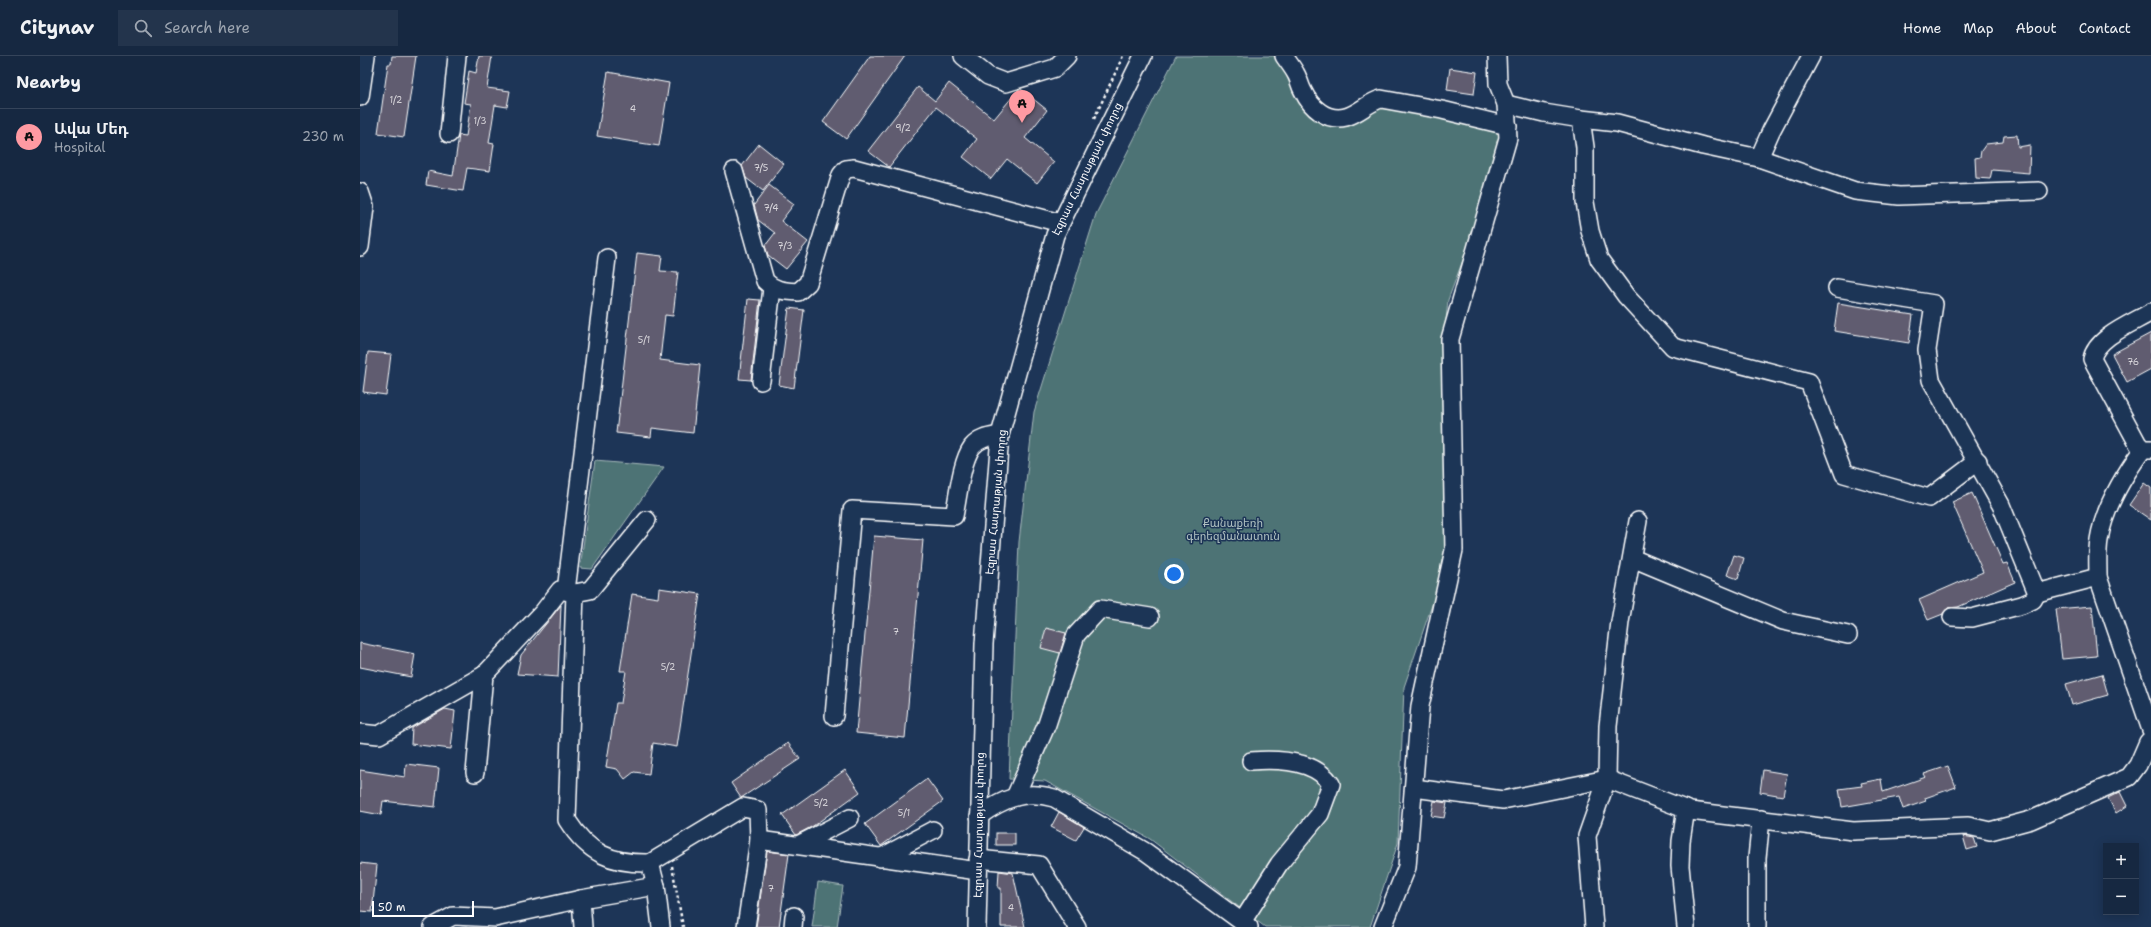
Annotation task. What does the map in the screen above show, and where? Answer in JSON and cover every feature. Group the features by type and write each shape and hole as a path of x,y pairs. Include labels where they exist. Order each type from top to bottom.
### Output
{"street":[{"path":"360,97 366,56"},
{"path":"449,134 457,56"},
{"path":"963,56 988,76 1006,83 1055,68 1067,56"},
{"name":"Էզրաս Հասրաթյան փողոց","path":"977,927 976,867 979,625 998,435 1058,222 1136,56"},
{"name":"Էզրաս Հասրաթյան փողոց","path":"1058,222 1143,56"},
{"path":"1284,56 1296,74 1303,92 1315,109 1331,119 1345,117 1362,111 1372,101 1381,99 1442,110 1508,126"},
{"path":"1383,927 1407,867 1420,706 1454,550 1450,339 1508,138 1506,104 1498,84 1497,56"},
{"path":"1759,158 1771,131 1810,56"},
{"path":"1506,104 1544,113 1617,123 1703,146 1759,158 1855,191 1899,196 2039,191"},
{"path":"1581,119 1585,147 1585,202 1590,231 1599,259 1626,296 1673,347 1809,382 1844,474 1929,498 1978,461"},
{"path":"734,171 765,281 772,288 798,292 808,283 841,174 846,169 854,168 1058,222"},
{"path":"360,192 365,207 360,247"},
{"path":"607,258 571,592 567,820 577,837 590,847 608,857 628,863 650,863 743,806 758,810 759,840 746,927"},
{"path":"761,381 772,288"},
{"path":"1837,288 1934,304 1927,350 1931,380 1978,461 2001,505 2037,593"},
{"path":"2151,312 2099,343 2094,351 2092,359 2138,444 2147,449 2121,483 2104,520 2099,540 2098,576 2151,730"},
{"path":"834,716 852,510 954,516 965,463 972,447 983,438 998,435"},
{"name":"Էզրաս Հասրաթյան փողոց","path":"972,927 979,816 984,644 998,435"},
{"path":"360,733 379,735 484,675 543,612 560,590 571,592 590,590 647,520"},
{"path":"1594,927 1587,836 1607,779 1608,726 1620,622 1638,521"},
{"path":"1632,558 1783,621 1848,635"},
{"path":"1952,617 1972,618 2022,605 2033,600 2037,593 2098,576"},
{"path":"1015,797 1047,724 1076,635 1100,609 1150,617"},
{"path":"475,773 484,675"},
{"path":"1414,788 1503,800 1607,779 1686,809 1853,831 1968,826 1990,831 2031,820 2129,777 2138,765 2148,742 2151,740"},
{"path":"979,816 998,803 1015,797 1039,794 1054,798 1146,852 1246,925 1279,864 1320,814 1331,784 1320,773 1297,764 1270,760 1252,761"},
{"path":"1686,809 1681,841 1680,866 1686,927"},
{"path":"798,845 850,818"},
{"path":"1757,927 1757,858 1760,819"},
{"path":"880,858 933,830"},
{"path":"759,840 880,858 976,867 1039,865 1077,927"},
{"path":"650,863 656,886 661,927"},
{"path":"433,927 453,916 496,922 581,899 656,886"},
{"path":"581,899 583,927"}],"path":[{"path":"670,851 683,927"}],"green space":[{"name":"Քանաքեռի գերեզմանատուն","path":"1176,56 1274,56 1289,78 1297,95 1315,119 1335,127 1362,119 1378,103 1500,129 1507,142 1448,300 1442,360 1446,556 1435,596 1404,687 1398,843 1370,927 1265,927 1150,839 1045,781 1009,779 1019,542 1034,412 1096,214"},
{"path":"595,461 664,467 592,569 580,568"},
{"path":"818,882 843,886 837,927 812,927"}],"building":[{"path":"392,56 416,56 404,137 378,133 388,64 391,64"},
{"path":"479,56 492,56 487,88 510,91 507,107 495,105 489,143 494,144 490,171 467,168 463,191 426,185 428,171 453,176 459,135 466,136 471,104 464,103 469,71 476,73"},
{"path":"870,56 905,56 846,139 823,122"},
{"path":"1450,68 1477,72 1474,94 1447,90"},
{"path":"608,72 669,83 659,146 597,136"},
{"path":"949,83 994,119 1018,90 1021,89 1047,110 1025,138 1054,162 1037,183 1007,159 991,179 963,157 977,139 936,107 889,167 868,151 918,87 935,101"},
{"path":"2017,135 2018,147 2030,145 2029,173 1992,170 1990,179 1976,178 1975,158 1980,157 1981,151 1986,144 2003,142 2004,136"},
{"path":"759,144 784,164 763,191 746,178 742,166"},
{"path":"769,185 794,204 781,221 808,242 786,269 768,255 765,246 775,233 758,220 754,205"},
{"path":"637,253 662,256 660,271 678,272 673,316 665,315 660,360 700,365 693,433 652,428 651,437 616,433"},
{"path":"748,299 760,300 751,380 739,379"},
{"path":"1838,303 1913,315 1909,343 1834,331"},
{"path":"789,308 804,310 794,388 779,385"},
{"path":"2151,333 2151,369 2127,382 2112,354"},
{"path":"368,352 391,354 386,395 363,392"},
{"path":"2144,483 2151,488 2151,520 2129,505"},
{"path":"1972,493 2003,564 2007,563 2015,582 1958,607 1948,608 1943,614 1928,620 1919,600 1983,572 1952,502"},
{"path":"874,536 923,540 905,738 856,733"},
{"path":"1734,555 1744,558 1738,579 1727,575"},
{"path":"659,588 700,594 677,747 653,743 649,774 634,772 625,779 617,769 606,767 616,703 621,703 626,671 620,671 632,594 658,598"},
{"path":"561,605 558,677 517,674 521,655"},
{"path":"2092,606 2097,656 2062,659 2056,609"},
{"path":"1046,628 1066,633 1060,653 1041,648"},
{"path":"360,643 415,654 411,677 360,667"},
{"path":"2102,674 2108,695 2072,705 2066,684"},
{"path":"445,709 455,711 451,749 411,744 412,728"},
{"path":"788,743 800,759 741,798 731,783"},
{"path":"406,764 439,768 435,807 383,801 381,815 360,811 360,770 405,777"},
{"path":"1948,766 1956,787 1925,798 1926,801 1903,809 1899,797 1842,807 1839,789 1862,786 1861,783 1881,779 1883,792 1926,777 1924,774"},
{"path":"845,770 860,792 813,826 796,835 782,815"},
{"path":"1763,770 1787,774 1783,796 1760,792"},
{"path":"927,779 943,801 881,846 865,824"},
{"path":"2120,792 2127,806 2116,813 2108,798"},
{"path":"1434,801 1447,803 1444,818 1431,816"},
{"path":"1059,812 1084,827 1076,840 1051,827"},
{"path":"996,833 1015,833 1015,845 996,845"},
{"path":"1963,836 1974,838 1977,847 1967,850"},
{"path":"767,851 789,854 779,927 756,927"},
{"path":"360,863 377,865 372,912 360,911"},
{"path":"999,871 1013,873 1025,927 1001,927 1001,888 998,888"}],"place":[{"name":"Ավա Մեդ","path":"1022,123"}]}
